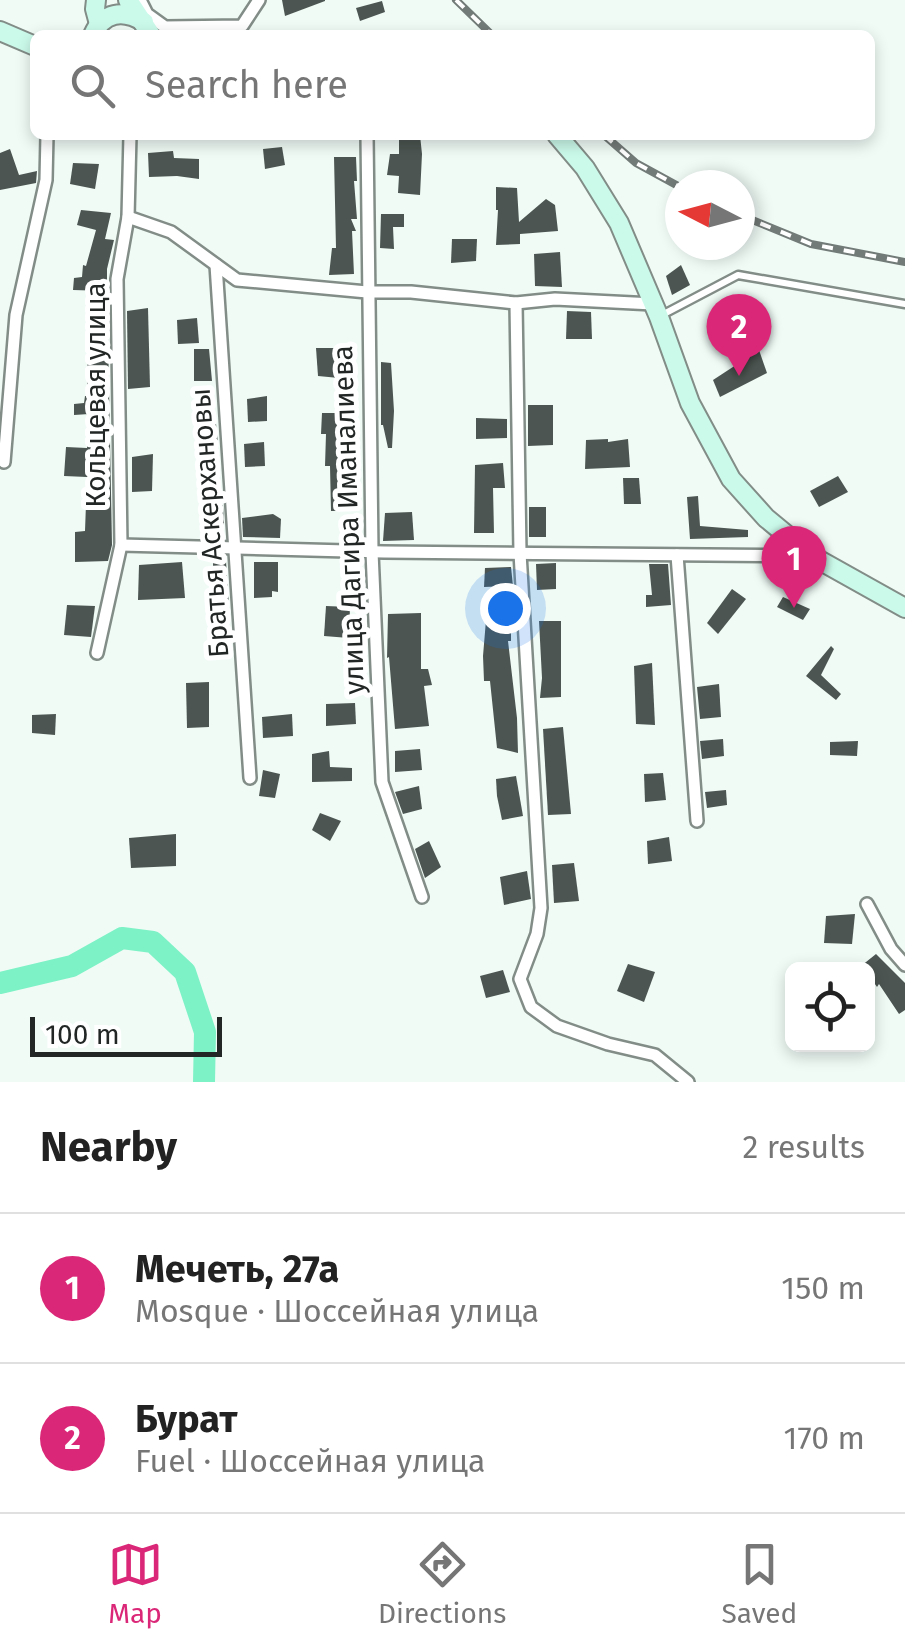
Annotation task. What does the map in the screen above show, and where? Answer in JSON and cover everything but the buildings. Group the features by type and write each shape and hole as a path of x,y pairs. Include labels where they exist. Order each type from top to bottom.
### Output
{"main road":[{"path":"92,30 96,0"},
{"path":"128,0 149,30"},
{"path":"93,30 107,17 120,13 132,15 149,30"},
{"path":"4,34 30,41"},
{"path":"561,140 585,168 620,223 690,403 731,479 766,518 812,556 905,608"}],"street":[{"path":"140,0 147,14 165,26 242,26 259,0"},
{"path":"4,462 16,315 46,180 48,140"},
{"name":"Кольцевая улица","path":"97,654 121,545 117,279 128,217 130,140"},
{"name":"улица Дагира Иманалиева","path":"367,140 372,552 382,782 422,897"},
{"path":"128,217 172,232 237,280 516,304 555,298 656,310"},
{"name":"Братья Аскерхановы","path":"216,265 250,778"},
{"path":"516,304 520,553 542,908 538,934 520,979 532,1007 557,1026 655,1055 688,1082"},
{"path":"121,545 372,552 812,556"},
{"path":"677,554 696,821"},
{"path":"867,904 891,949 905,965"}],"lane":[{"path":"656,310 738,276 905,304"}],"waterway":[{"path":"0,983 72,966 122,938 153,942 185,972 205,1032 204,1082"}],"railway":[{"path":"456,0 487,30"},
{"path":"610,140 636,163 665,179"},
{"path":"755,221 811,244 905,262"}],"place":[{"name":"Бурат","path":"739,376"},
{"name":"Мечеть, 27а","path":"794,608"}]}
